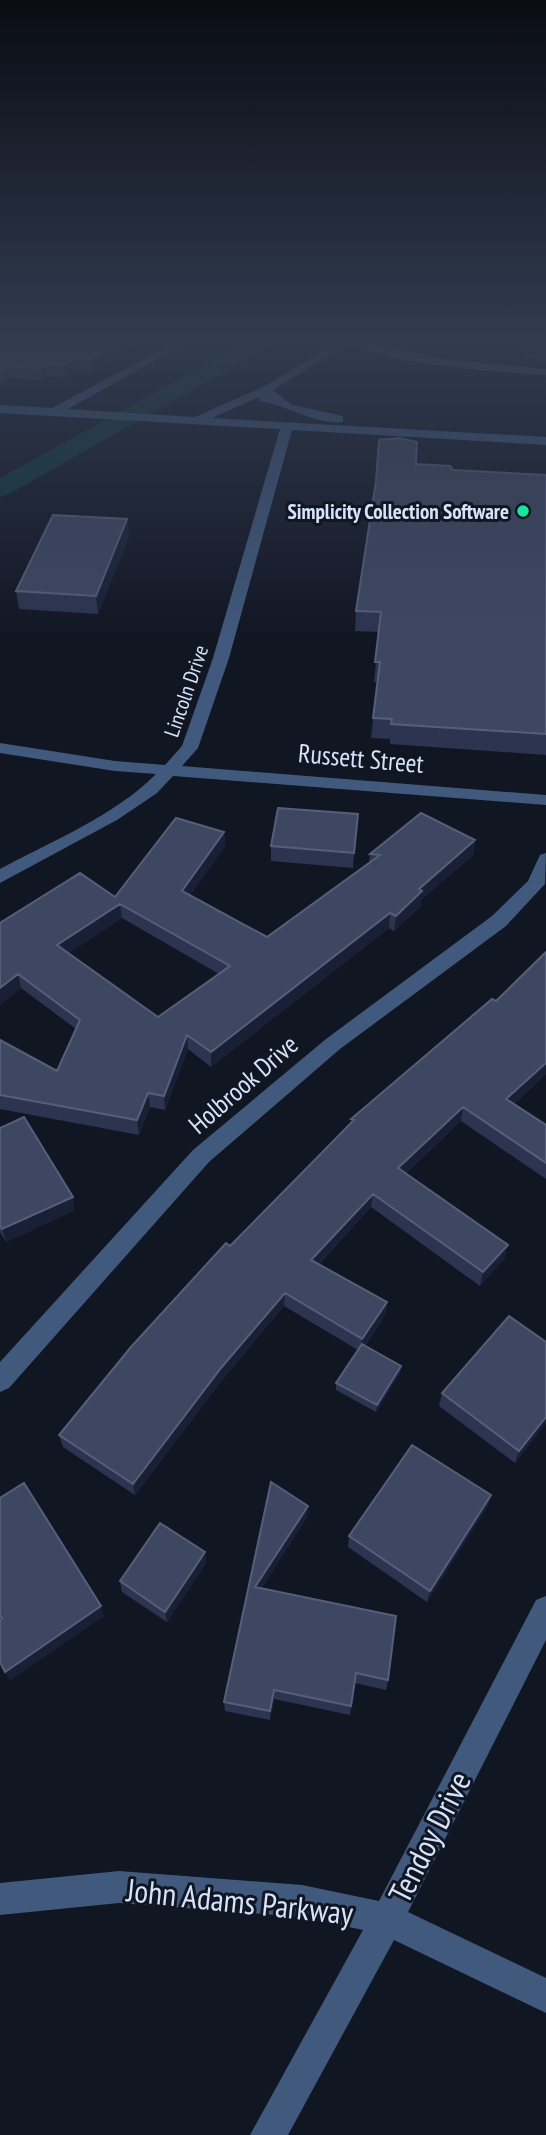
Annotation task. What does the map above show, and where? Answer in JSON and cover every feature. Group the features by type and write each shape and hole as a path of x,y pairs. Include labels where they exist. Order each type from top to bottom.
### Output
{"street":[{"name":"Lincoln Drive","path":"0,877 111,817 151,789 172,770 190,748 282,442"},
{"name":"Russett Street","path":"0,748 116,765 546,800"},
{"name":"Holbrook Drive","path":"0,1380 201,1156 333,1044 499,921 536,884 546,859"},
{"name":"Tendoy Drive","path":"268,2135 387,1919 546,1610"},
{"name":"John Adams Parkway","path":"0,1899 119,1887 302,1901 387,1919 546,1996"}],"building":[{"path":"379,442 417,442 416,464 450,466 453,470 546,475 546,734 391,724 392,719 373,718 380,662 375,662 381,612 356,611 376,481"},
{"path":"53,515 127,519 96,596 16,591"},
{"path":"278,808 358,814 354,853 271,846"},
{"path":"421,813 475,840 419,889 422,891 396,916 390,913 211,1052 187,1035 164,1096 148,1093 137,1120 0,1095 0,1040 57,1071 80,1020 18,974 0,988 0,923 80,873 115,897 176,818 224,832 182,891 267,937 380,855 370,854","holes":["120,904 230,966 158,1017 57,945"]},
{"path":"546,952 546,1063 506,1099 546,1125 546,1163 463,1107 398,1168 508,1245 483,1272 373,1194 311,1260 387,1302 362,1339 285,1293 221,1368 133,1484 59,1435 131,1347 226,1243 230,1246 354,1120 351,1119 492,999 496,1001"},
{"path":"24,1117 73,1197 2,1229 0,1128"},
{"path":"509,1316 546,1342 546,1417 519,1451 442,1393"},
{"path":"362,1344 401,1366 377,1405 336,1383"},
{"path":"412,1445 491,1495 430,1591 349,1536"},
{"path":"271,1482 308,1506 255,1587 396,1616 388,1680 356,1673 351,1706 274,1690 270,1711 224,1702"},
{"path":"24,1483 101,1606 5,1672 0,1662 0,1498"},
{"path":"160,1523 205,1552 165,1612 120,1581"}],"waterway":[{"path":"0,489 84,442"}],"place":[{"name":"Simplicity Collection Software","path":"523,511"}]}
